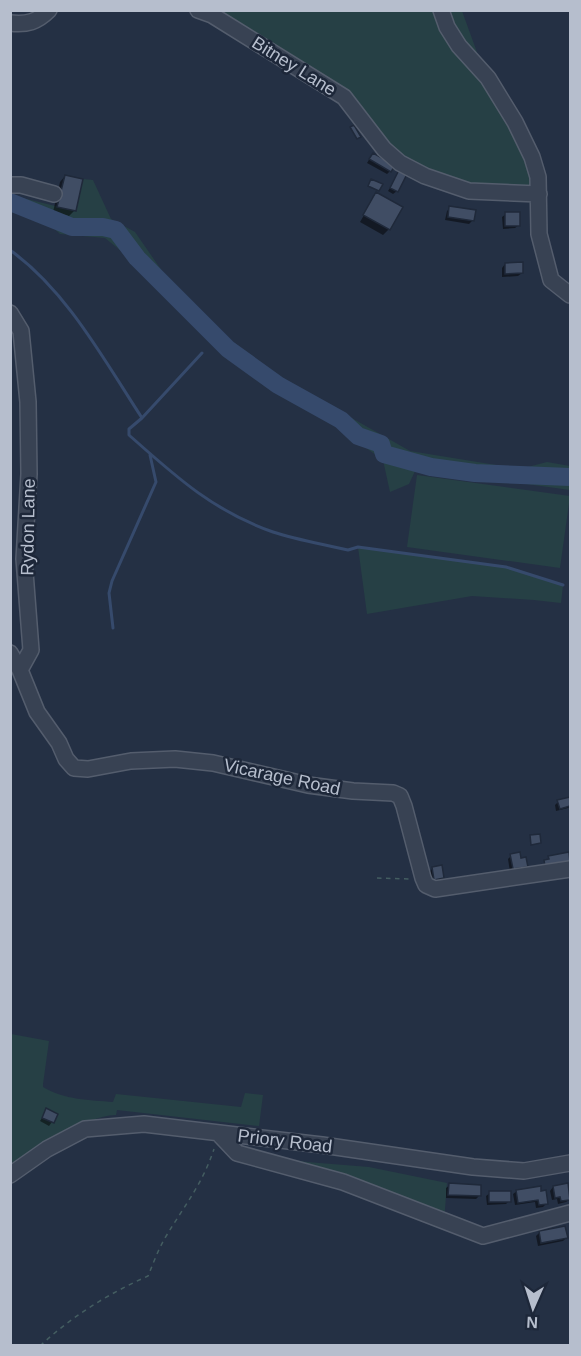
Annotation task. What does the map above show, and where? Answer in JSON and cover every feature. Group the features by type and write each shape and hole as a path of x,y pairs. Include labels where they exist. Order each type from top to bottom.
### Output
{"street":[{"path":"10,24 22,25 39,20 49,10"},
{"name":"Bitney Lane","path":"198,10 212,15 344,97 384,149 400,163 425,176 469,191 539,194"},
{"path":"441,10 447,27 459,46 488,78 515,122 532,157 538,177 539,234 551,280 570,295"},
{"path":"10,185 54,194"},
{"name":"Rydon Lane","path":"10,313 21,331 30,474 24,559 31,650 20,670"},
{"path":"10,652 20,670"},
{"name":"Vicarage Road","path":"20,670 37,712 59,742 66,759 74,768 88,769 131,761 175,759 213,763 308,785 393,793 400,796 424,882"},
{"path":"424,882 435,889 570,869"},
{"name":"Priory Road","path":"10,1175 46,1149 85,1129 144,1124 322,1145 473,1167 524,1171 570,1163"},
{"path":"219,1134 237,1153 343,1182 483,1236 570,1213"}],"path":[{"path":"377,878 424,882"},
{"path":"40,1346 61,1326 114,1291 147,1276 164,1239 188,1205 207,1171 219,1134"}],"green space":[{"path":"213,11 434,11 442,34 499,104 525,152 533,188 469,185 401,160 350,92 223,14"},
{"path":"446,11 462,11 482,66 458,39"},
{"path":"83,179 93,180 111,219 135,232 169,281 242,356 410,451 520,469 547,462 570,466 570,490 416,469 409,484 390,492 383,460 306,405 247,371 211,343 136,263 105,238 60,234 43,218 11,209 10,195 76,211"},
{"path":"417,475 570,496 560,568 407,547"},
{"path":"358,547 506,567 563,585 561,603 472,596 367,614"},
{"path":"11,1034 49,1041 43,1087 60,1095 113,1102 116,1094 241,1107 245,1093 263,1095 259,1126 117,1110 116,1115 104,1116 77,1127 11,1168"},
{"path":"237,1153 369,1167 447,1183 444,1222"}],"building":[{"path":"354,125 361,137 357,139 350,127"},
{"path":"373,153 395,165 391,172 369,159"},
{"path":"400,168 408,172 398,192 390,188"},
{"path":"65,175 83,179 76,211 57,207"},
{"path":"371,179 383,184 379,191 368,186"},
{"path":"376,192 403,207 390,230 363,215"},
{"path":"449,206 476,210 474,221 448,217"},
{"path":"505,212 520,212 520,226 505,226"},
{"path":"523,262 523,273 505,274 505,263"},
{"path":"570,797 570,806 560,809 557,800"},
{"path":"540,834 541,843 531,845 530,835"},
{"path":"520,852 521,858 526,857 528,867 513,869 510,854"},
{"path":"569,852 570,862 545,866 544,860 549,859 548,856"},
{"path":"442,865 444,878 434,880 432,867"},
{"path":"46,1108 58,1114 54,1123 42,1118"},
{"path":"449,1183 481,1185 481,1196 448,1195"},
{"path":"568,1183 570,1200 561,1201 560,1197 555,1198 553,1186"},
{"path":"541,1186 541,1191 546,1190 548,1204 539,1205 538,1200 518,1203 516,1190"},
{"path":"489,1191 511,1191 511,1202 489,1202"},
{"path":"565,1226 568,1238 541,1243 539,1231"}],"waterway":[{"path":"10,202 72,227 103,227 116,230 137,258 228,349 278,385 341,420 358,436 381,444 384,454 431,467 475,473 570,477"},
{"path":"10,250 49,285 67,306 142,418 129,429 129,435 179,478 213,503 251,523 301,540 348,550 358,547 506,567 563,585"},
{"path":"142,418 202,353"},
{"path":"113,628 109,593 112,581 156,482 150,455"}]}
